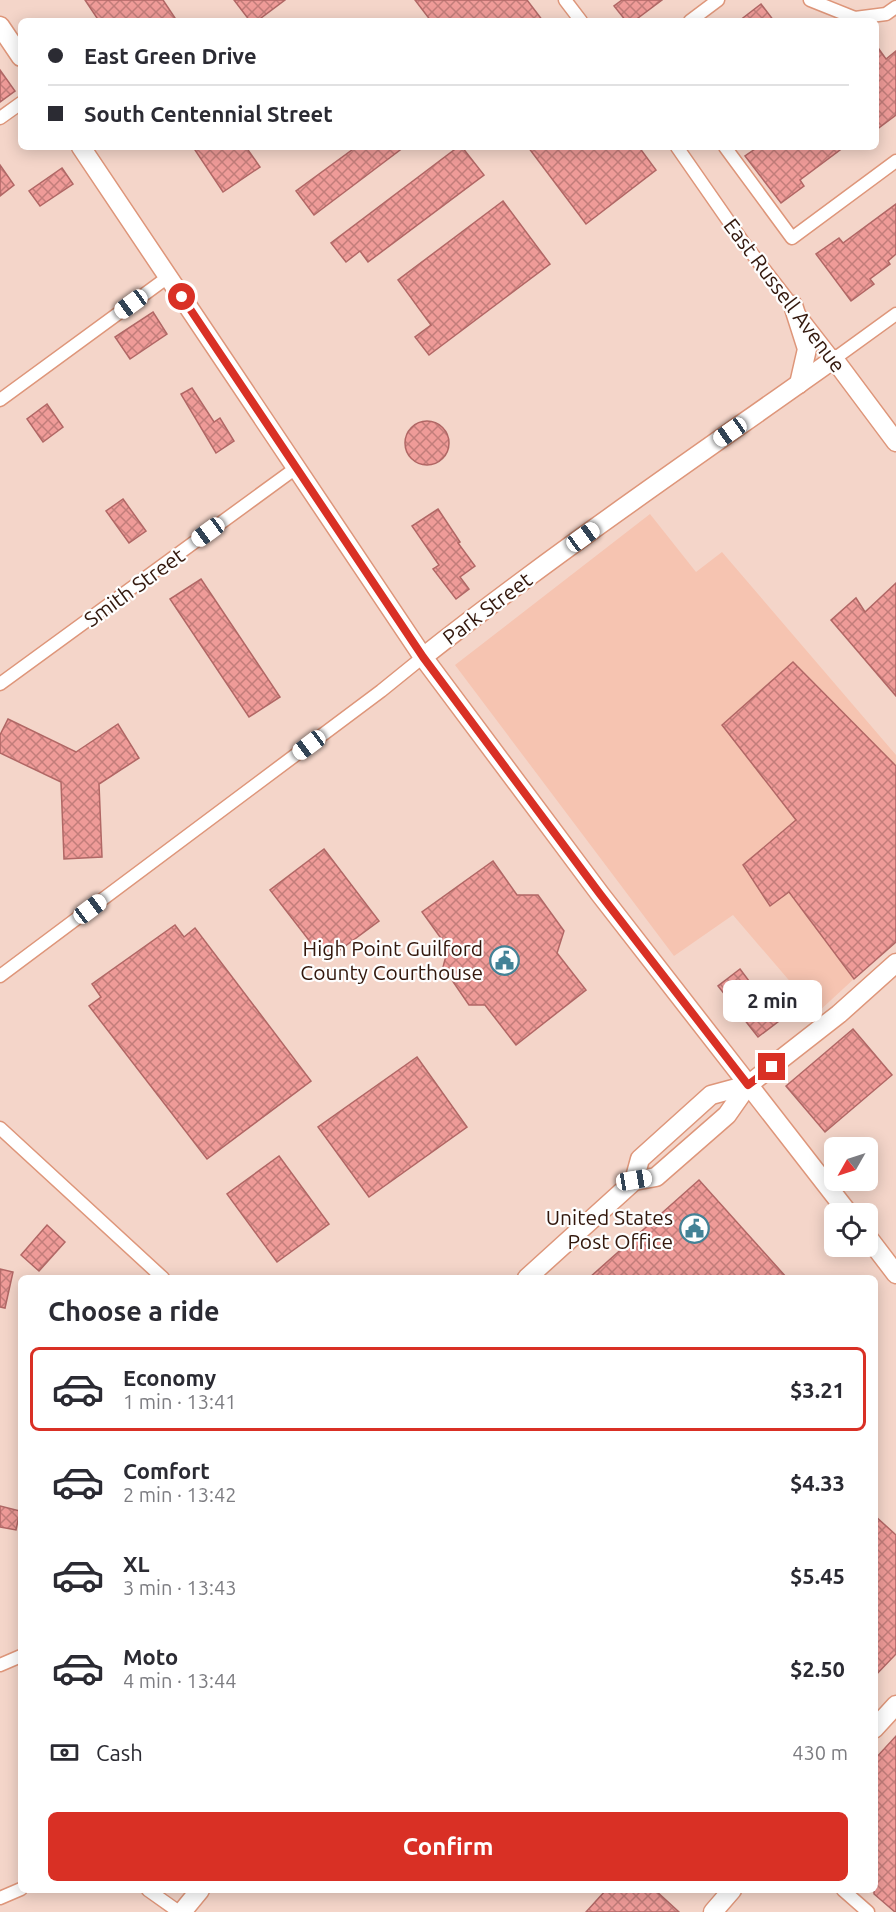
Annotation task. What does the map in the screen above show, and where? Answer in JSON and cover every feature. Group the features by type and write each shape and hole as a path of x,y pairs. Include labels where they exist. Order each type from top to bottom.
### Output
{"main road":[{"path":"0,26 18,53"},
{"path":"83,150 423,657 600,894 840,1203"},
{"path":"793,305 807,349 799,384"},
{"name":"Park Street","path":"423,657 485,608 666,476 834,359"},
{"name":"East Russell Avenue","path":"834,359 896,442"},
{"path":"634,1180 656,1177 727,1115 748,1085 839,1014 896,963"},
{"path":"530,1275 634,1180 640,1159 711,1095 748,1085"},
{"path":"878,1250 896,1274"},
{"path":"878,1725 896,1705"},
{"path":"180,1912 197,1893"},
{"path":"713,1912 729,1893"}],"street":[{"path":"565,0 579,18"},
{"path":"694,18 718,0"},
{"path":"810,0 843,18 886,14 896,7"},
{"path":"0,118 18,105"},
{"name":"East Russell Avenue","path":"678,150 742,242 834,359"},
{"path":"727,150 792,238 896,161"},
{"path":"0,400 168,277"},
{"name":"Park Street","path":"834,359 896,314"},
{"name":"Smith Street","path":"0,684 296,468"},
{"name":"Park Street","path":"0,976 381,691 423,657"},
{"path":"0,1128 160,1275"},
{"path":"0,1665 18,1657"},
{"path":"0,1898 18,1890"},
{"path":"152,1893 180,1912"},
{"path":"846,1893 868,1912"}],"shaded area":[{"path":"650,514 696,572 722,552 896,755 896,940 817,1013 733,915 674,956 455,665"}],"building":[{"path":"85,0 163,0 175,18 97,18"},
{"path":"234,0 285,0 261,18 248,18"},
{"path":"415,0 527,0 541,18 429,18"},
{"path":"622,0 662,0 638,18 624,18 614,6"},
{"path":"761,4 772,18 743,18"},
{"path":"879,49 886,59 896,51 896,115 879,128"},
{"path":"0,70 15,91 0,102"},
{"path":"195,150 248,150 260,167 223,192"},
{"path":"352,150 400,150 314,215 296,191"},
{"path":"454,150 464,150 484,175 368,262 360,251 346,262 331,243"},
{"path":"530,150 641,150 656,170 586,224"},
{"path":"754,150 840,150 800,180 804,186 781,203 745,156"},
{"path":"0,165 14,185 0,196"},
{"path":"62,168 73,184 40,206 29,191"},
{"path":"503,201 550,264 429,355 415,337 431,325 398,280"},
{"path":"896,204 896,254 888,261 890,264 870,279 874,284 851,301 816,254 839,238 843,243"},
{"path":"153,312 167,334 130,359 115,337"},
{"path":"192,388 214,422 220,418 234,441 216,453 181,394"},
{"path":"47,404 63,427 43,442 27,419"},
{"path":"427,421 443,427 449,443 443,459 427,465 411,459 405,443 411,427"},
{"path":"123,499 146,531 129,543 106,511"},
{"path":"438,509 475,566 460,577 469,589 456,599 433,569 439,565 412,526"},
{"path":"201,579 280,697 249,717 170,599"},
{"path":"896,583 896,696 831,620 856,598 865,612"},
{"path":"793,662 896,766 896,942 854,979 789,892 770,906 743,865 796,820 722,725"},
{"path":"8,719 76,752 118,724 139,758 99,784 102,857 64,859 61,782 0,753 0,735"},
{"path":"324,849 379,921 325,961 270,890"},
{"name":"High Point Guilford County Courthouse","path":"493,861 517,895 538,895 564,931 557,953 586,990 516,1045 485,1005 469,1005 443,967 448,948 422,912"},
{"path":"175,925 184,937 195,928 311,1081 207,1159 89,1006 101,997 92,984"},
{"path":"740,969 779,1021 758,1037 718,986"},
{"path":"853,1029 892,1075 825,1132 786,1086"},
{"path":"417,1057 467,1127 369,1197 318,1127"},
{"path":"279,1156 329,1224 277,1262 227,1194"},
{"name":"United States Post Office","path":"699,1180 784,1275 592,1275"},
{"path":"47,1225 65,1242 39,1271 21,1255"},
{"path":"0,1269 13,1272 5,1308 0,1307"},
{"path":"0,1506 18,1510 16,1530 0,1527"},
{"path":"878,1519 896,1535 896,1654 878,1673"},
{"path":"896,1736 896,1912 874,1894 878,1893 878,1756"},
{"path":"603,1893 658,1893 679,1912 586,1912"}],"place":[{"name":"High Point Guilford County Courthouse","path":"504,960"},
{"name":"United States Post Office","path":"694,1229"}],"route":[{"path":"182,297 423,657 600,894 748,1085 772,1067"}]}
